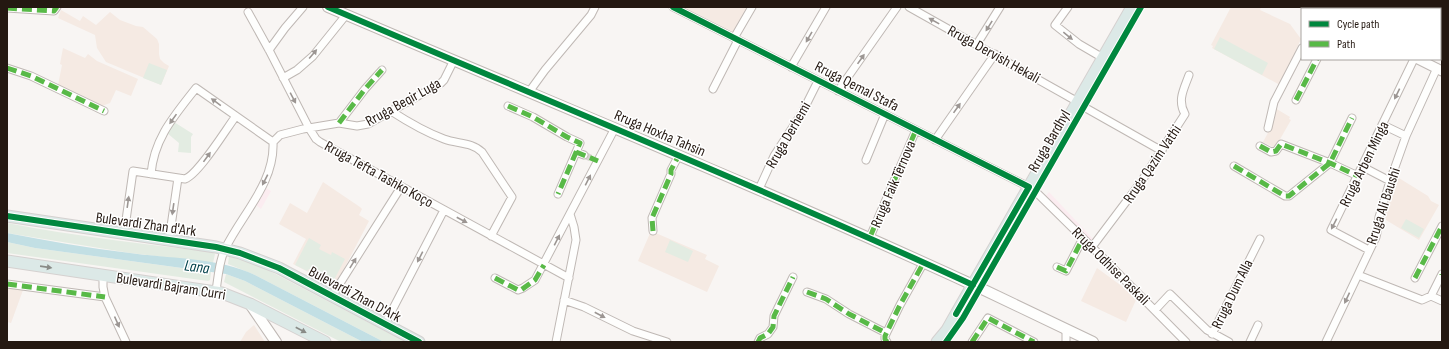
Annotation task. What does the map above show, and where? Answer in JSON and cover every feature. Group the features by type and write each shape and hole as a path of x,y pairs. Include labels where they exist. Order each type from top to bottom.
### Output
{"main road":[{"name":"Rruga Hoxha Tahsin","path":"328,7 870,237 1093,342"},
{"name":"Rruga Bardhyl","path":"1081,104 1103,58 1132,7"},
{"name":"Rruga Bardhyl","path":"976,287 1081,104 1141,7"},
{"name":"Bulevardi Zhan d'Ark","path":"7,216 169,240 224,252 251,256 279,268"},
{"name":"Bulevardi Bajram Curri","path":"7,261 216,291 250,304 325,342"},
{"name":"Bulevardi Zhan D'Ark","path":"279,268 419,342"},
{"path":"946,342 958,326 976,287"},
{"path":"937,342 947,330 976,287"},
{"path":"250,304 276,342"},
{"path":"270,333 274,322 278,318"}],"street":[{"path":"7,8 54,11 57,7"},
{"path":"270,50 285,28 303,7"},
{"path":"529,92 545,70 591,15 595,7"},
{"name":"Rruga Qemal Stafa","path":"673,7 1032,189"},
{"path":"713,89 752,7"},
{"path":"792,67 826,7"},
{"path":"838,91 897,7"},
{"name":"Rruga Dervish Hekali","path":"909,7 995,54 1162,152"},
{"path":"977,44 1000,7"},
{"path":"1068,7 1055,25 1079,44 1103,58"},
{"name":"Rruga Tefta Tashko Koço","path":"248,12 270,50 283,78 316,139 569,278"},
{"path":"283,78 297,70 313,56 346,15"},
{"path":"1268,128 1274,102 1301,50"},
{"path":"935,140 995,54"},
{"name":"Rruga Beqir Luga","path":"274,142 280,135 309,128 339,124 368,124 441,83 454,60"},
{"path":"1296,100 1316,60"},
{"name":"Rruga Arben Minga","path":"1369,250 1331,230 1363,167 1414,60"},
{"path":"1420,60 1440,69"},
{"path":"7,68 31,76 104,111"},
{"name":"Rruga Ali Baushi","path":"1326,342 1376,237 1379,217 1406,136 1440,69"},
{"path":"339,124 365,89 382,70"},
{"name":"Rruga Qazim Vathi","path":"1092,247 1128,201 1162,152 1185,114 1181,107 1181,100 1189,75"},
{"name":"Rruga Derhemi","path":"759,189 774,156 802,113 818,81"},
{"path":"151,174 158,142 166,128 196,88 274,142 272,162 267,179 224,252 216,291"},
{"path":"508,106 533,117 580,143 558,194"},
{"path":"390,111 431,134 446,140 472,145 482,152 512,197 491,236"},
{"path":"866,160 885,114"},
{"path":"124,234 133,171 185,179 188,178 196,171 236,116"},
{"path":"1234,166 1285,196 1289,196 1330,163 1352,118"},
{"path":"1382,125 1406,136"},
{"path":"495,278 518,290 521,290 535,280 570,214 595,160 615,128"},
{"name":"Rruga Faik Tërnova","path":"870,237 916,130"},
{"path":"1260,146 1271,152 1276,151 1281,144 1330,163 1358,176"},
{"path":"576,152 584,156"},
{"path":"653,231 652,218 671,174 670,170 679,155"},
{"path":"1363,167 1390,181"},
{"path":"169,240 178,178"},
{"path":"332,296 401,187"},
{"name":"Rruga Odhise Paskali","path":"1032,189 1186,342"},
{"path":"385,324 444,210"},
{"path":"556,342 576,240 570,214"},
{"path":"1415,278 1442,226"},
{"path":"1057,267 1066,271 1083,238"},
{"name":"Rruga Dum Alla","path":"1229,342 1212,334 1260,239"},
{"path":"887,342 885,340 886,333 924,262"},
{"path":"103,274 105,297 126,342"},
{"path":"1358,275 1422,300 1431,296 1442,274"},
{"path":"758,342 760,338 768,334 773,327 774,316 793,277"},
{"path":"7,284 105,297"},
{"path":"807,292 826,299 849,314 886,333"},
{"path":"1155,310 1170,294 1212,334"},
{"path":"1431,296 1442,301"},
{"path":"564,300 584,307 633,331 667,342"},
{"path":"972,342 988,318 1034,342"},
{"path":"1250,342 1258,325"},
{"path":"1066,329 1066,342"}],"shaded area":[{"path":"682,7 749,7 733,33"},
{"path":"1231,7 1261,7 1260,10 1290,24 1301,39 1280,85 1212,48 1213,46 1211,45"},
{"path":"61,10 80,21 83,16 96,25 110,12 120,20 143,27 157,39 159,44 160,59 169,66 161,85 106,62 97,48 95,35 58,18"},
{"path":"1220,37 1268,63 1262,75 1214,49"},
{"path":"63,48 85,58 88,54 97,61 138,79 131,96 116,90 110,103 102,106 58,85 62,65 60,64"},
{"path":"149,63 167,70 161,85 143,78"},
{"path":"1275,108 1290,117 1289,119 1291,120 1275,148 1263,142 1270,129"},
{"path":"174,122 193,134 191,137 191,153 178,152 179,143 167,133"},
{"path":"1394,175 1428,196 1431,201 1439,205 1419,240 1380,215"},
{"path":"323,182 360,207 362,209 359,215 369,221 335,286 293,264 306,239 279,224 290,203 307,213"},
{"path":"266,188 271,191 261,209 256,205"},
{"path":"1049,192 1093,239 1091,242 1045,197"},
{"path":"1406,219 1424,229 1419,238 1401,228"},
{"path":"7,223 84,236 212,252 215,254 213,263 130,253 7,233"},
{"path":"651,231 707,255 705,259 719,266 707,292 638,261"},
{"path":"309,238 321,245 319,249 331,255 332,252 345,259 333,282 309,269 307,271 295,265"},
{"path":"670,240 693,251 688,262 665,252"},
{"path":"7,242 35,248 211,272 210,280 208,281 7,253"},
{"path":"229,256 260,266 406,342 384,342 255,275 228,264"},
{"path":"1097,268 1123,287 1136,300 1126,322 1081,301"},
{"path":"226,274 245,281 363,342 341,342 224,282"},
{"path":"7,288 23,290 11,323 7,322"},
{"path":"254,325 265,342 240,342 246,332"}],"water":[{"name":"Lana","path":"7,233 99,249 210,262 240,269 255,275 384,342 363,342 245,281 226,274 35,248 7,242"}],"tunnel":[{"path":"584,155 593,159"}],"marked path":[{"path":"7,8 54,11 57,7"},
{"path":"1296,100 1316,60"},
{"path":"7,68 31,76 104,111"},
{"path":"339,123 365,89 382,70"},
{"path":"508,106 533,117 580,143 558,194"},
{"path":"1234,166 1285,196 1289,196 1330,163 1352,118"},
{"path":"870,237 916,130"},
{"path":"1260,146 1271,152 1276,151 1281,144 1330,163 1358,176"},
{"path":"576,152 598,161"},
{"path":"653,231 652,218 671,174 671,170 679,155"},
{"path":"1415,278 1442,226"},
{"path":"1057,267 1066,271 1083,238"},
{"path":"887,342 885,336 924,262"},
{"path":"495,278 518,290 521,290 535,280 544,265"},
{"path":"758,342 760,338 768,334 773,327 774,316 793,277"},
{"path":"7,284 105,297"},
{"path":"807,292 826,299 849,314 886,333"},
{"path":"972,342 988,318 1034,342"}],"cycle path":[{"path":"328,7 732,178 973,285"},
{"path":"673,7 1029,187 956,314"},
{"path":"946,342 963,318 1141,7"},
{"path":"7,216 216,247 240,253 279,268 419,342"}]}
